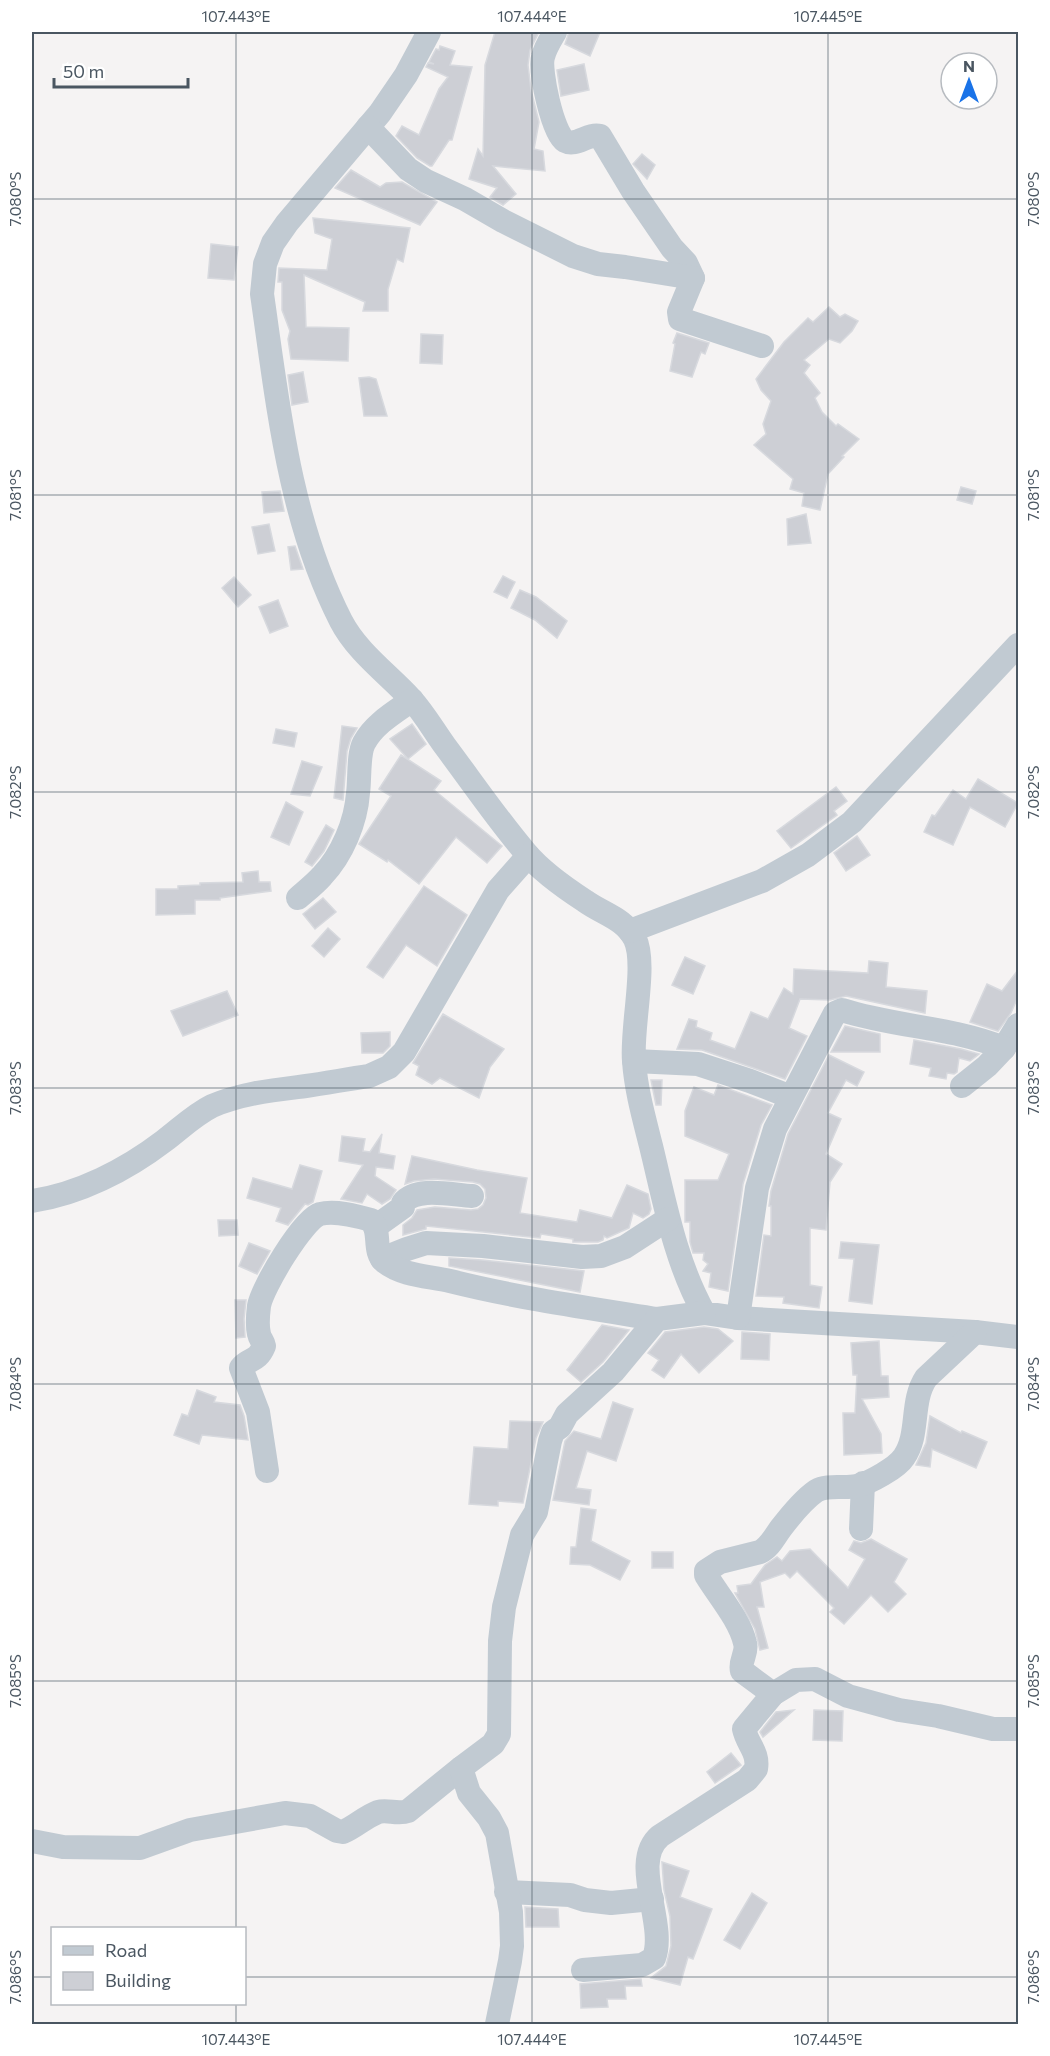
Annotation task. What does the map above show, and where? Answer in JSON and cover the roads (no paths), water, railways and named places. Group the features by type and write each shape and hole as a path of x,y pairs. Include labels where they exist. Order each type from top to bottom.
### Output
{"street":[{"path":"429,32 406,75 368,127 287,223 273,243 265,264 262,294 286,459 306,537 343,625 372,661 412,700 528,856 586,903 624,924 637,944 640,966 633,1033 638,1097 668,1219 689,1286 704,1313"},
{"path":"555,32 543,56 542,66 549,105 560,136 567,142 574,142 593,135 600,136 633,191 672,248 686,263 693,278 679,312 680,319 762,346"},
{"path":"368,127 408,169 426,181 573,256 598,264 693,278"},
{"path":"630,931 762,881 808,855 852,822 1018,645"},
{"path":"298,898 322,877 333,863 348,832 358,802 363,744 384,720 412,700"},
{"path":"32,1201 82,1188 124,1166 162,1143 184,1124 210,1107 240,1096 369,1076 389,1067 404,1052 498,890 528,856"},
{"path":"738,1318 757,1188 775,1130 838,1011 980,1038 1004,1048"},
{"path":"962,1086 987,1066 1004,1048 1018,1025"},
{"path":"634,1061 698,1064 791,1097"},
{"path":"375,1227 403,1206 405,1199 415,1194 472,1196"},
{"path":"267,1471 258,1412 242,1369 244,1364 258,1357 264,1346 259,1333 260,1305 264,1292 283,1257 310,1221 316,1216 328,1213 368,1219 375,1227 378,1252 382,1259 392,1267 466,1286 657,1319 704,1313 738,1318 975,1332 1018,1337"},
{"path":"382,1259 426,1243 483,1246 573,1256 601,1256 625,1247 668,1219"},
{"path":"32,1841 63,1847 140,1848 190,1830 285,1813 310,1816 343,1832 378,1813 401,1814 408,1811 493,1744 499,1734 504,1607 522,1535 536,1512 553,1432 560,1427 567,1414 613,1372 657,1319"},
{"path":"772,1694 742,1671 741,1664 746,1654 745,1641 706,1575 706,1571 720,1562 760,1552 766,1548 789,1518 818,1491 863,1483 890,1469 904,1457 911,1437 921,1386 926,1378 975,1332"},
{"path":"861,1529 863,1483"},
{"path":"583,1970 642,1965 654,1958 657,1947 656,1915 647,1866 651,1847 660,1836 752,1775 756,1769 757,1759 744,1729 772,1694 796,1680 815,1679 848,1696 899,1710 938,1716 993,1729 1018,1730"},
{"path":"461,1768 469,1793 489,1818 497,1833 511,1911 512,1946 505,1993 497,2025"},
{"path":"506,1892 570,1895 585,1900 611,1903 652,1899"}]}
